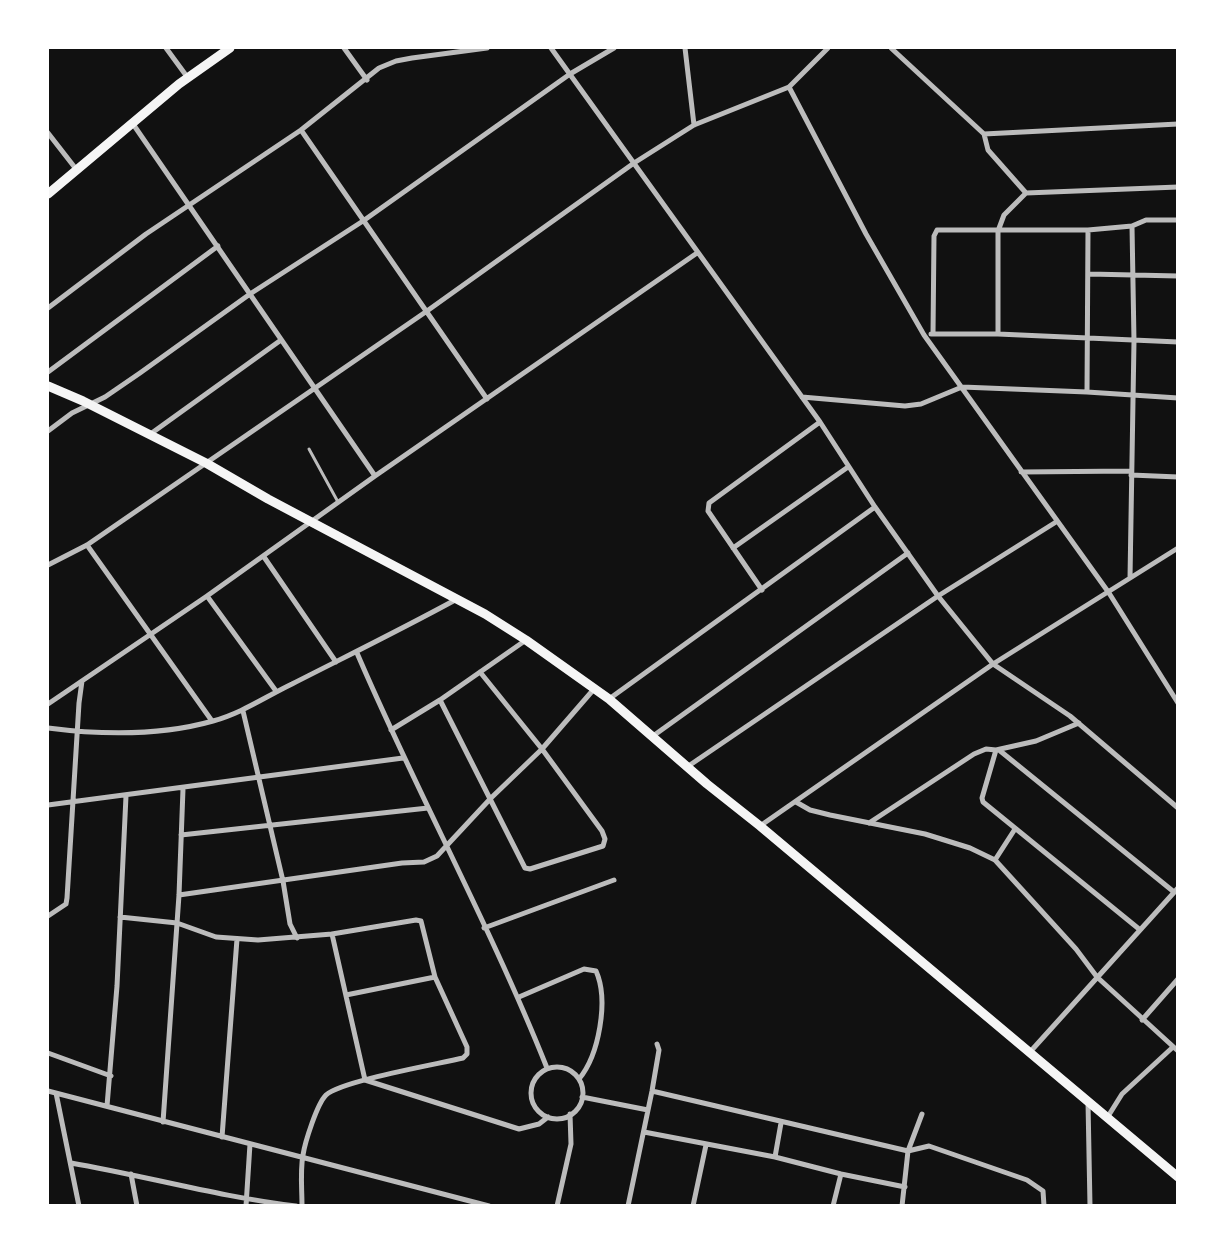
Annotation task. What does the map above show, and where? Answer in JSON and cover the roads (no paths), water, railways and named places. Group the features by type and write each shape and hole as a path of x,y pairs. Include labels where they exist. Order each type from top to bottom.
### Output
{"main road":[{"path":"48,194 188,78 230,48"},
{"path":"48,386 206,463 457,600 526,640 609,699 686,767 760,826 1178,1177"}],"street":[{"path":"166,48 188,78"},
{"path":"344,48 367,80"},
{"path":"48,308 146,234 301,130 367,80 379,68 396,61 487,48"},
{"path":"552,48 697,253 820,422 875,507 938,596 993,664 1078,723 1178,808"},
{"path":"48,431 88,404 105,397 140,374 250,294 363,221 570,74 614,48"},
{"path":"685,48 694,125"},
{"path":"48,565 87,545 427,311 634,163 694,125 788,87 828,48"},
{"path":"891,48 984,134 988,150 1026,193"},
{"path":"788,87 866,234 924,335 1056,522 1109,593 1178,703"},
{"path":"133,124 374,476"},
{"path":"984,134 1178,124"},
{"path":"301,130 487,399"},
{"path":"48,133 76,169"},
{"path":"998,334 998,231 1004,215 1026,193 1178,187"},
{"path":"933,334 935,232 937,230 1088,230 1132,226 1146,220 1178,220"},
{"path":"1130,578 1134,395 1132,226"},
{"path":"1087,392 1088,230"},
{"path":"48,372 218,246"},
{"path":"48,704 264,557 374,476 697,253"},
{"path":"1089,274 1178,276"},
{"path":"924,335 998,334 1178,342"},
{"path":"149,435 281,340"},
{"path":"802,397 905,406 920,404 962,387 1178,398"},
{"path":"762,590 708,511 709,503 820,422"},
{"path":"734,548 848,466"},
{"path":"1021,472 1131,473 1178,477"},
{"path":"609,699 875,507"},
{"path":"686,767 938,596 1056,522"},
{"path":"87,545 212,721"},
{"path":"760,826 993,664 1178,548"},
{"path":"653,736 908,553"},
{"path":"264,557 336,662"},
{"path":"207,596 276,691"},
{"path":"48,728 77,732 165,731 212,721 243,711 276,691 357,653 457,600"},
{"path":"390,730 440,700 526,640"},
{"path":"357,653 403,758 519,997 547,1068"},
{"path":"440,700 525,868 530,869 603,846 602,831 542,749 480,672"},
{"path":"48,916 66,904 67,898 82,681"},
{"path":"179,895 402,863 424,862 437,856 491,798 542,749 594,689"},
{"path":"243,711 283,881 290,924 297,938"},
{"path":"868,823 974,754 1036,741 1078,723"},
{"path":"998,750 982,798 983,802 1139,929"},
{"path":"998,750 1176,890 1030,1052"},
{"path":"48,806 403,758"},
{"path":"163,1122 179,895 183,789"},
{"path":"107,1106 111,1076 126,796"},
{"path":"796,802 810,810 925,834 970,848 995,860 1076,949 1097,976 1175,1049 1122,1094 1107,1118"},
{"path":"181,835 428,808"},
{"path":"995,860 1014,829"},
{"path":"484,928 614,880"},
{"path":"120,917 177,923 216,937 236,939 297,938 416,920 421,921 435,977 467,1047 467,1054 463,1058 333,1089 322,1099 303,1156 302,1206"},
{"path":"332,934 365,1080"},
{"path":"222,1137 236,939"},
{"path":"519,997 584,970 596,971 599,978 601,998 600,1031 587,1069 579,1079"},
{"path":"346,995 435,977"},
{"path":"1142,1020 1178,979"},
{"path":"628,1206 652,1091 659,1050 657,1044"},
{"path":"48,1053 111,1076"},
{"path":"547,1068 565,1068 579,1079 582,1097 576,1110 556,1118 548,1117 536,1108 530,1093 535,1078 547,1068"},
{"path":"365,1080 519,1128 539,1124 548,1117"},
{"path":"48,1091 489,1206"},
{"path":"652,1091 781,1123 908,1151 929,1146 1027,1180 1043,1191 1044,1206"},
{"path":"56,1093 79,1206"},
{"path":"582,1097 648,1110"},
{"path":"1088,1101 1090,1206"},
{"path":"556,1206 571,1144 570,1114"},
{"path":"902,1206 908,1151 922,1114"},
{"path":"775,1158 781,1123"},
{"path":"644,1132 775,1158 905,1187"},
{"path":"246,1203 250,1144"},
{"path":"693,1206 706,1145"},
{"path":"71,1163 131,1174 246,1203 296,1206"},
{"path":"131,1174 137,1206"},
{"path":"833,1206 840,1174"}],"lane":[{"path":"309,450 338,502"}]}
